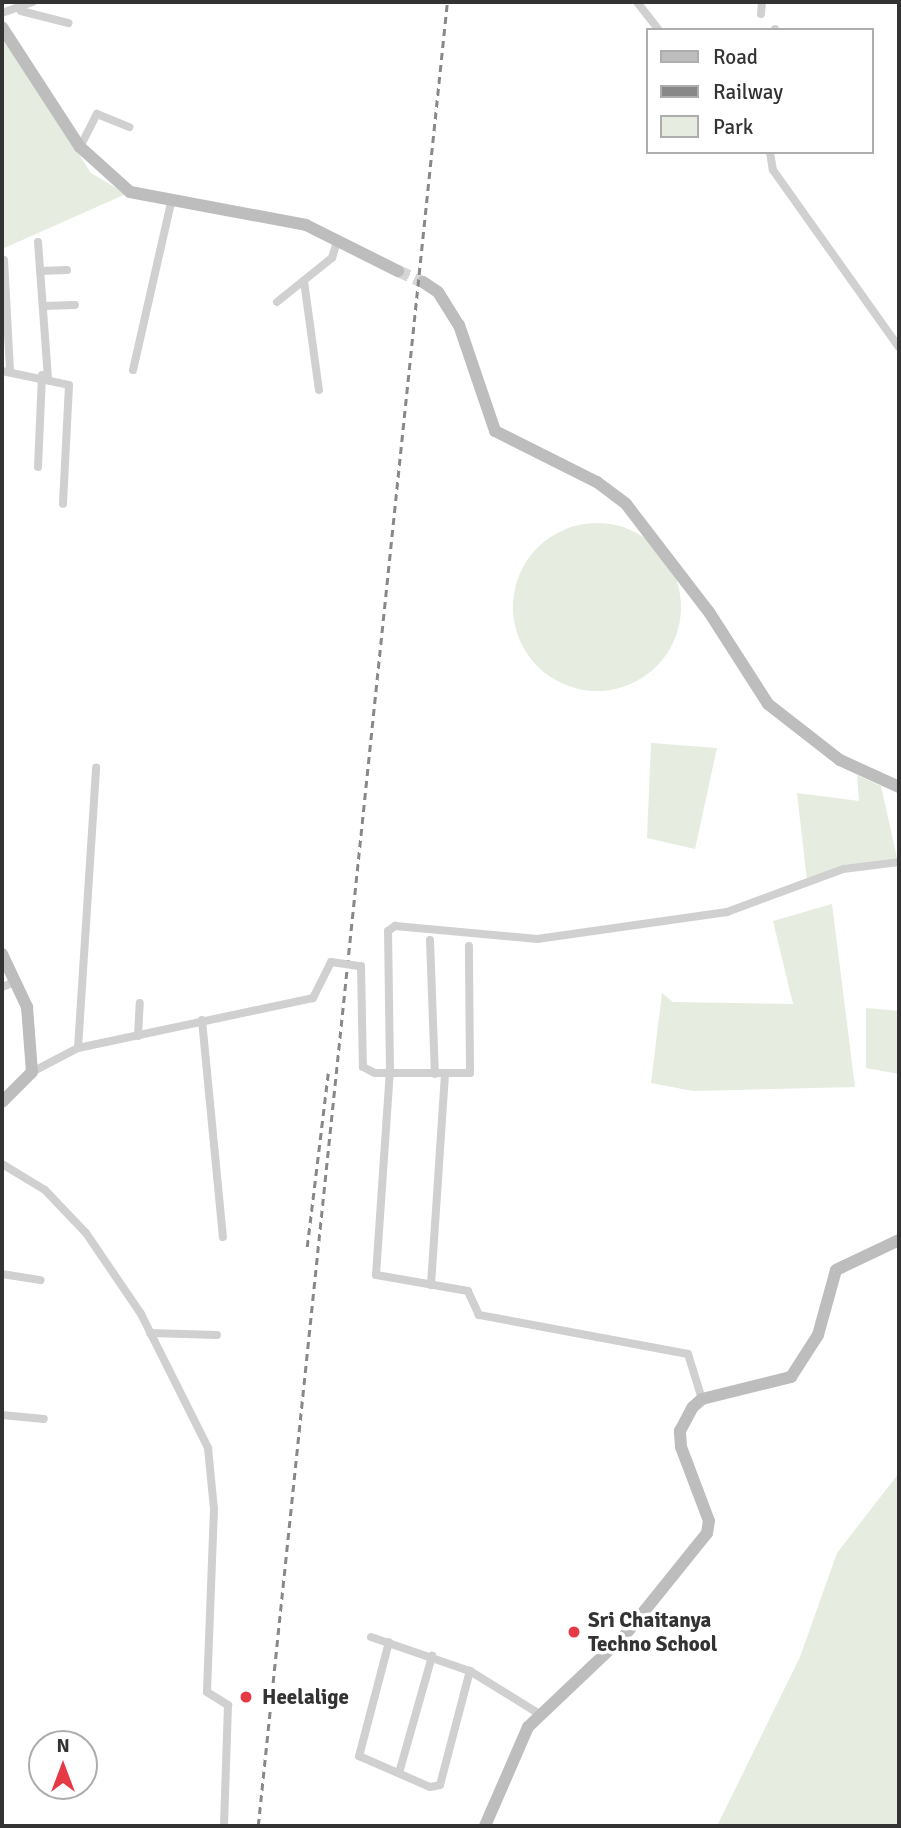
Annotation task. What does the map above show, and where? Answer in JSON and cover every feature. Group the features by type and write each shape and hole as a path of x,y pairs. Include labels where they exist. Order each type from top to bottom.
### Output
{"street":[{"path":"21,11 33,2"},
{"path":"637,2 657,28"},
{"path":"761,14 762,2"},
{"path":"2,13 21,11 68,23"},
{"path":"2,27 80,148 130,192 171,203 306,225 337,242 359,247 398,271"},
{"path":"80,148 97,114 130,127"},
{"path":"770,154 773,170 899,347"},
{"path":"133,370 171,203"},
{"path":"38,242 45,376 38,467"},
{"path":"277,302 332,258 337,242"},
{"path":"4,260 6,371 45,376 69,385 63,504"},
{"path":"40,271 67,270"},
{"path":"304,281 319,390"},
{"path":"422,282 438,292 459,325 495,431 597,482 626,504 709,612 768,704 840,760 899,787"},
{"path":"43,306 75,304"},
{"path":"78,1048 96,768"},
{"path":"702,1399 691,1355 479,1315 468,1291 376,1275 390,1072 392,927 537,939 727,912 843,869 899,862"},
{"path":"430,940 435,1073"},
{"path":"2,1102 32,1072 78,1048 313,998 331,962 361,966 363,1067 390,1072 470,1073 469,946"},
{"path":"2,954 27,1007 32,1072"},
{"path":"2,987 17,981"},
{"path":"138,1036 140,1003"},
{"path":"202,1020 223,1237"},
{"path":"431,1285 445,1073"},
{"path":"2,1164 45,1191 86,1233 150,1333 208,1448 214,1481 207,1692 228,1705 224,1826"},
{"path":"485,1826 507,1768 527,1727 625,1635 707,1533 709,1521 680,1431 702,1399 791,1377 818,1335 836,1270 899,1240"},
{"path":"2,1274 41,1280"},
{"path":"150,1333 217,1335"},
{"path":"2,1415 44,1419"},
{"path":"371,1636 470,1671 541,1715"},
{"path":"389,1642 359,1756 400,1773 440,1785 470,1671"},
{"path":"400,1773 432,1656"}],"green space":[{"path":"2,35 91,173 126,194 2,249"},
{"path":"597,523 629,530 656,548 674,575 681,607 674,639 656,666 629,684 597,691 565,684 538,666 520,639 513,607 520,575 538,548 565,530"},
{"path":"651,743 717,748 695,849 647,838"},
{"path":"857,775 881,786 897,858 842,865 807,881 797,793 859,801"},
{"path":"832,904 855,1087 693,1091 651,1083 662,993 673,1002 793,1004 773,921"},
{"path":"866,1008 899,1011 899,1074 866,1068"},
{"path":"899,1473 899,1826 717,1826 800,1657 837,1553"}],"tunnel":[{"path":"398,271 423,282"}],"railway":[{"path":"258,1826 447,2"},
{"path":"307,1247 328,1073"}],"place":[{"name":"Sri Chaitanya Techno School","path":"574,1632"},
{"name":"Heelalige","path":"246,1697"}]}
